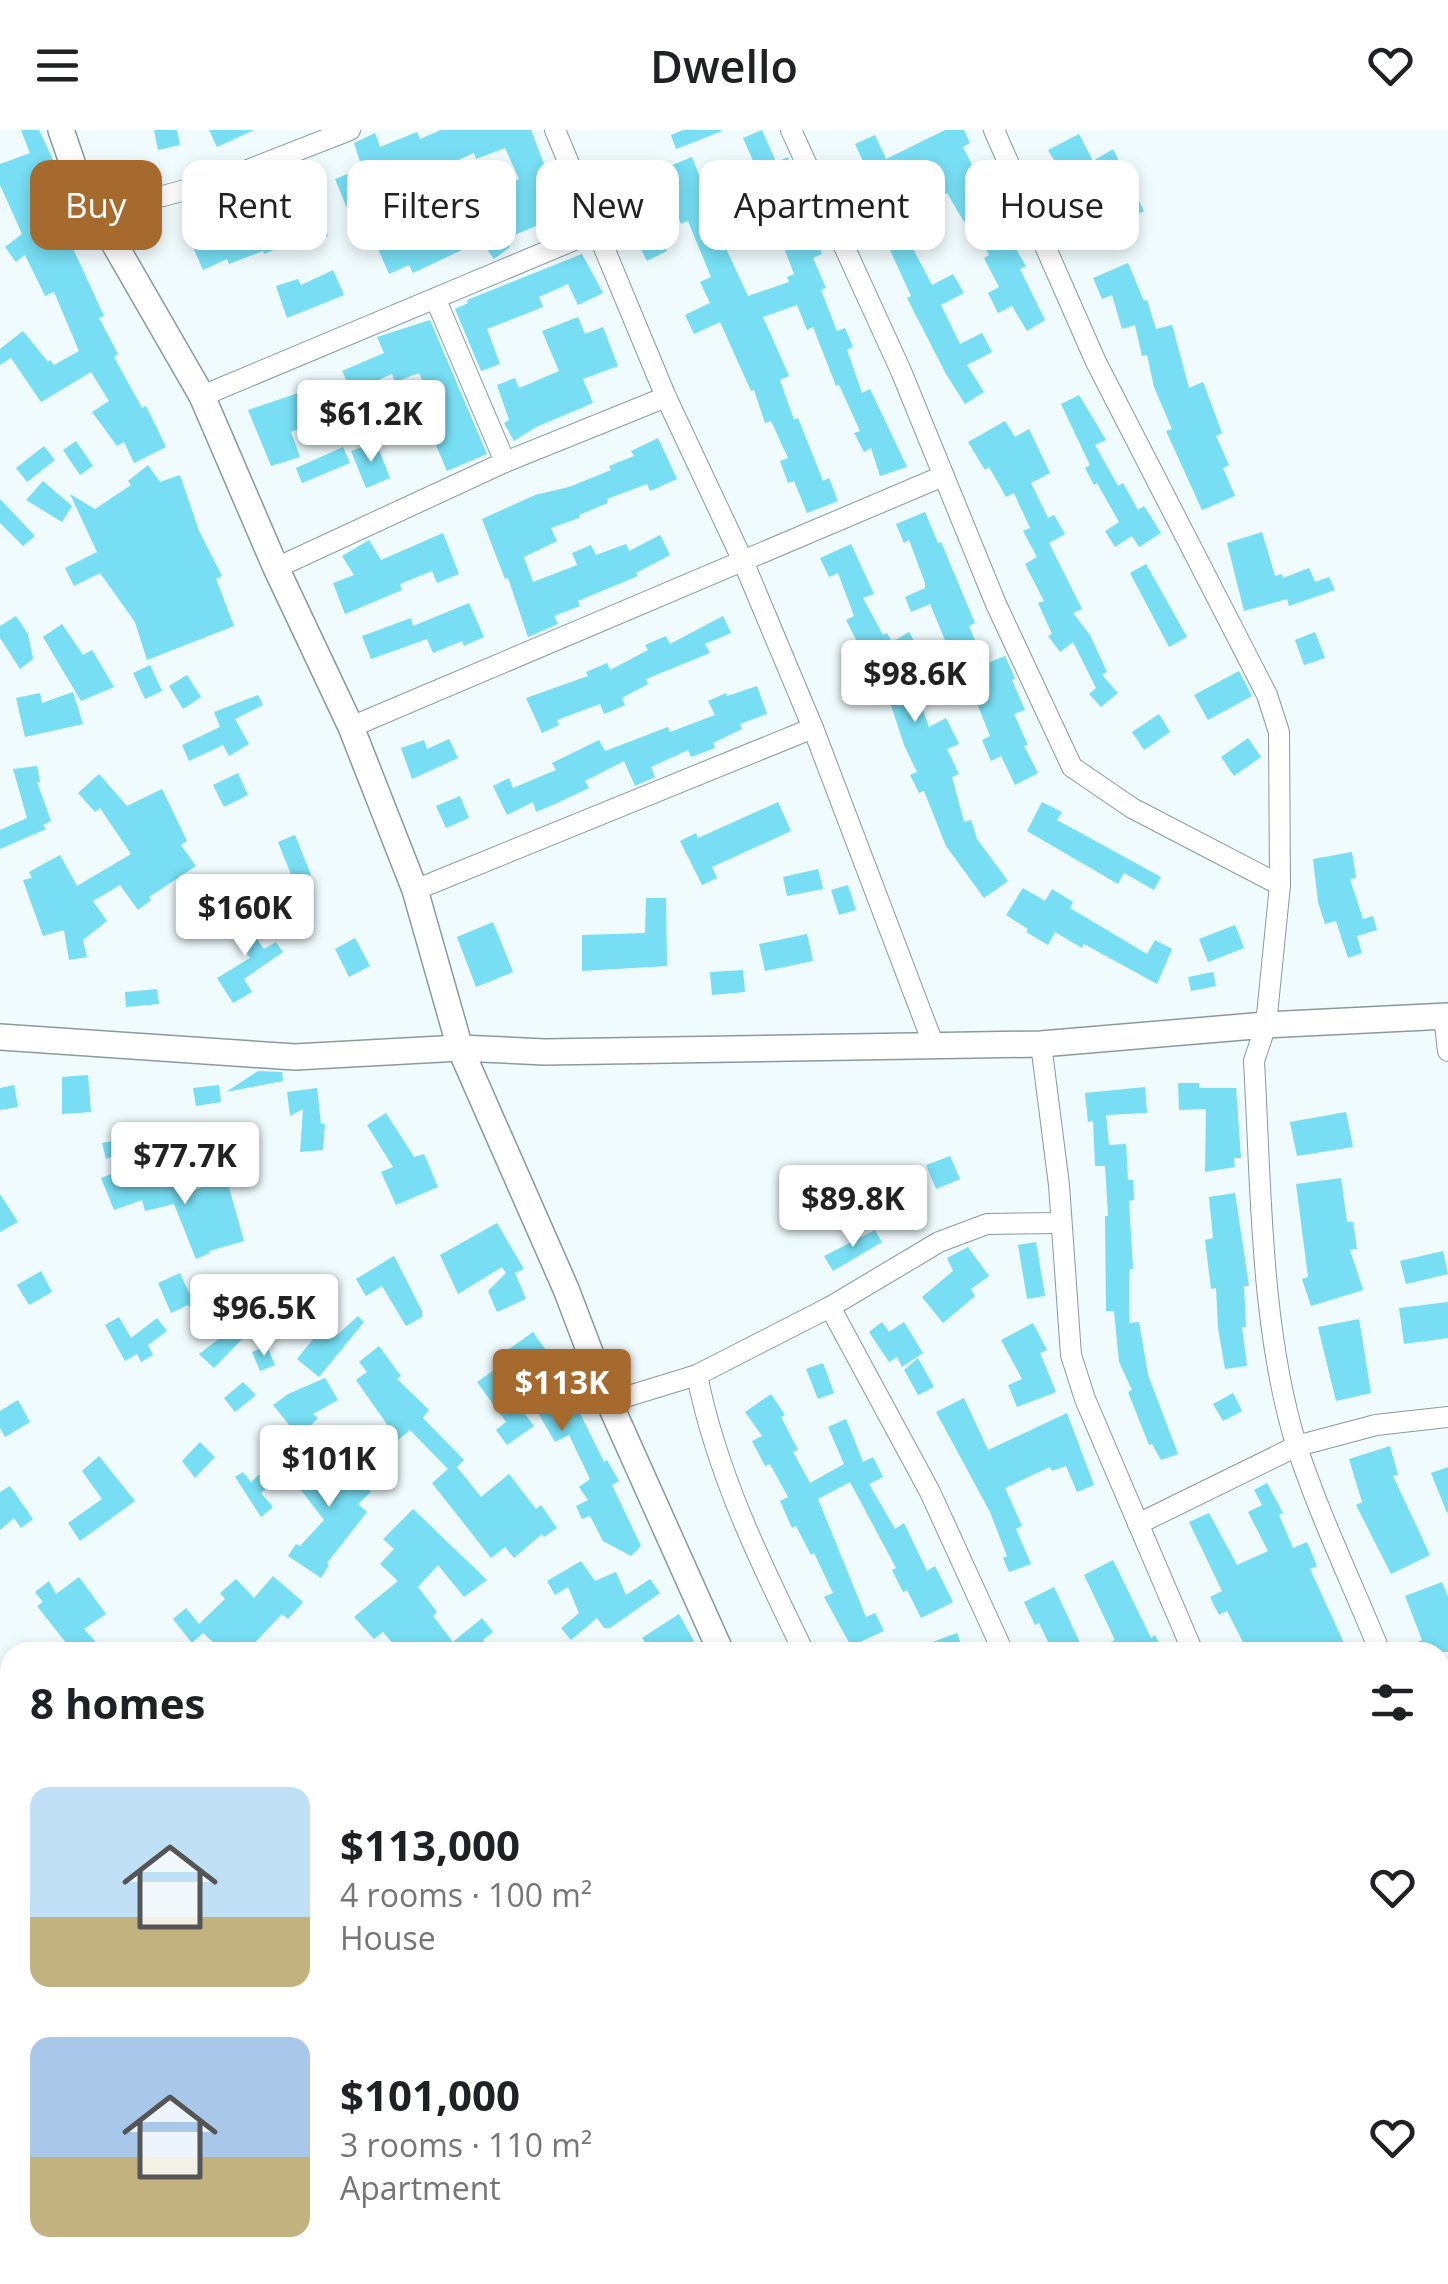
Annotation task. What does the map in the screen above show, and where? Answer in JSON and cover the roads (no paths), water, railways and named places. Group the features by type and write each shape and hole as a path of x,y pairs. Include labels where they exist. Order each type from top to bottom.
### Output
{"street":[{"path":"61,130 70,160"},
{"path":"162,196 222,180 350,130"},
{"path":"556,130 569,160"},
{"path":"792,130 900,371 996,604 1072,767 1147,816 1280,885"},
{"path":"994,130 1096,362 1271,704 1280,732 1280,885 1266,1025 1254,1061 1270,1295 1280,1369 1297,1446 1376,1642"},
{"path":"118,250 202,396 276,568 351,727 415,890 460,1048 566,1289 609,1402 717,1642"},
{"path":"202,396 552,250"},
{"path":"606,250 666,397 743,560 813,728 934,1046"},
{"path":"436,300 505,462"},
{"path":"276,568 505,462 666,397"},
{"path":"351,727 944,476"},
{"path":"415,890 813,728"},
{"path":"0,1038 295,1056 460,1048 545,1052 1041,1044 1266,1025 1446,1016 1448,1051"},
{"path":"1041,1044 1071,1356 1085,1399 1190,1642"},
{"path":"609,1402 697,1375 830,1307 939,1242 987,1224 1061,1224"},
{"path":"830,1307 930,1492 998,1642"},
{"path":"697,1375 706,1419 735,1501 799,1642"},
{"path":"1138,1524 1297,1446 1376,1425 1448,1416"}]}
